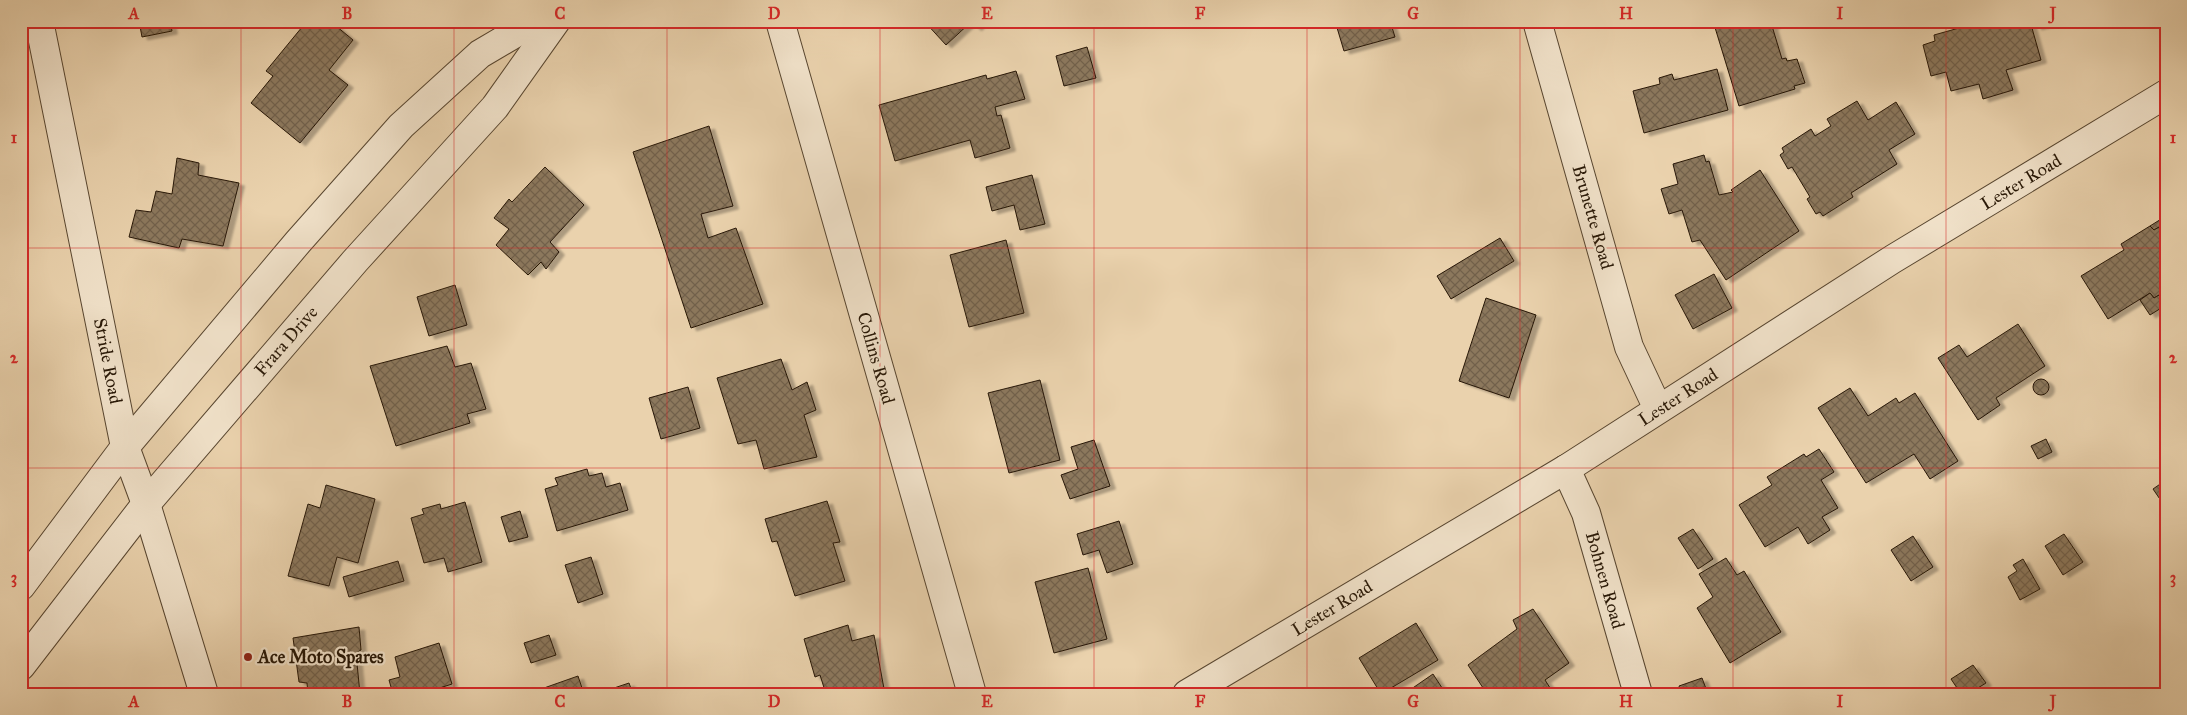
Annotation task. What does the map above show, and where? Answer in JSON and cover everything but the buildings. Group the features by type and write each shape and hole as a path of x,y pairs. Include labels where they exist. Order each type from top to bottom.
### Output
{"street":[{"name":"Stride Road","path":"39,21 125,447 146,504 204,694"},
{"path":"21,586 125,447 298,242 401,126 480,54 536,21"},
{"name":"Frara Drive","path":"21,666 146,504 356,261 495,108 556,21"},
{"name":"Collins Road","path":"780,21 972,694"},
{"name":"Brunette Road","path":"1537,21 1629,347 1658,410"},
{"name":"Lester Road","path":"1187,694 1566,469 1893,259 2166,94"},
{"name":"Bohnen Road","path":"1566,469 1586,513 1638,694"}],"place":[{"name":"Ace Moto Spares","path":"248,657"}]}
